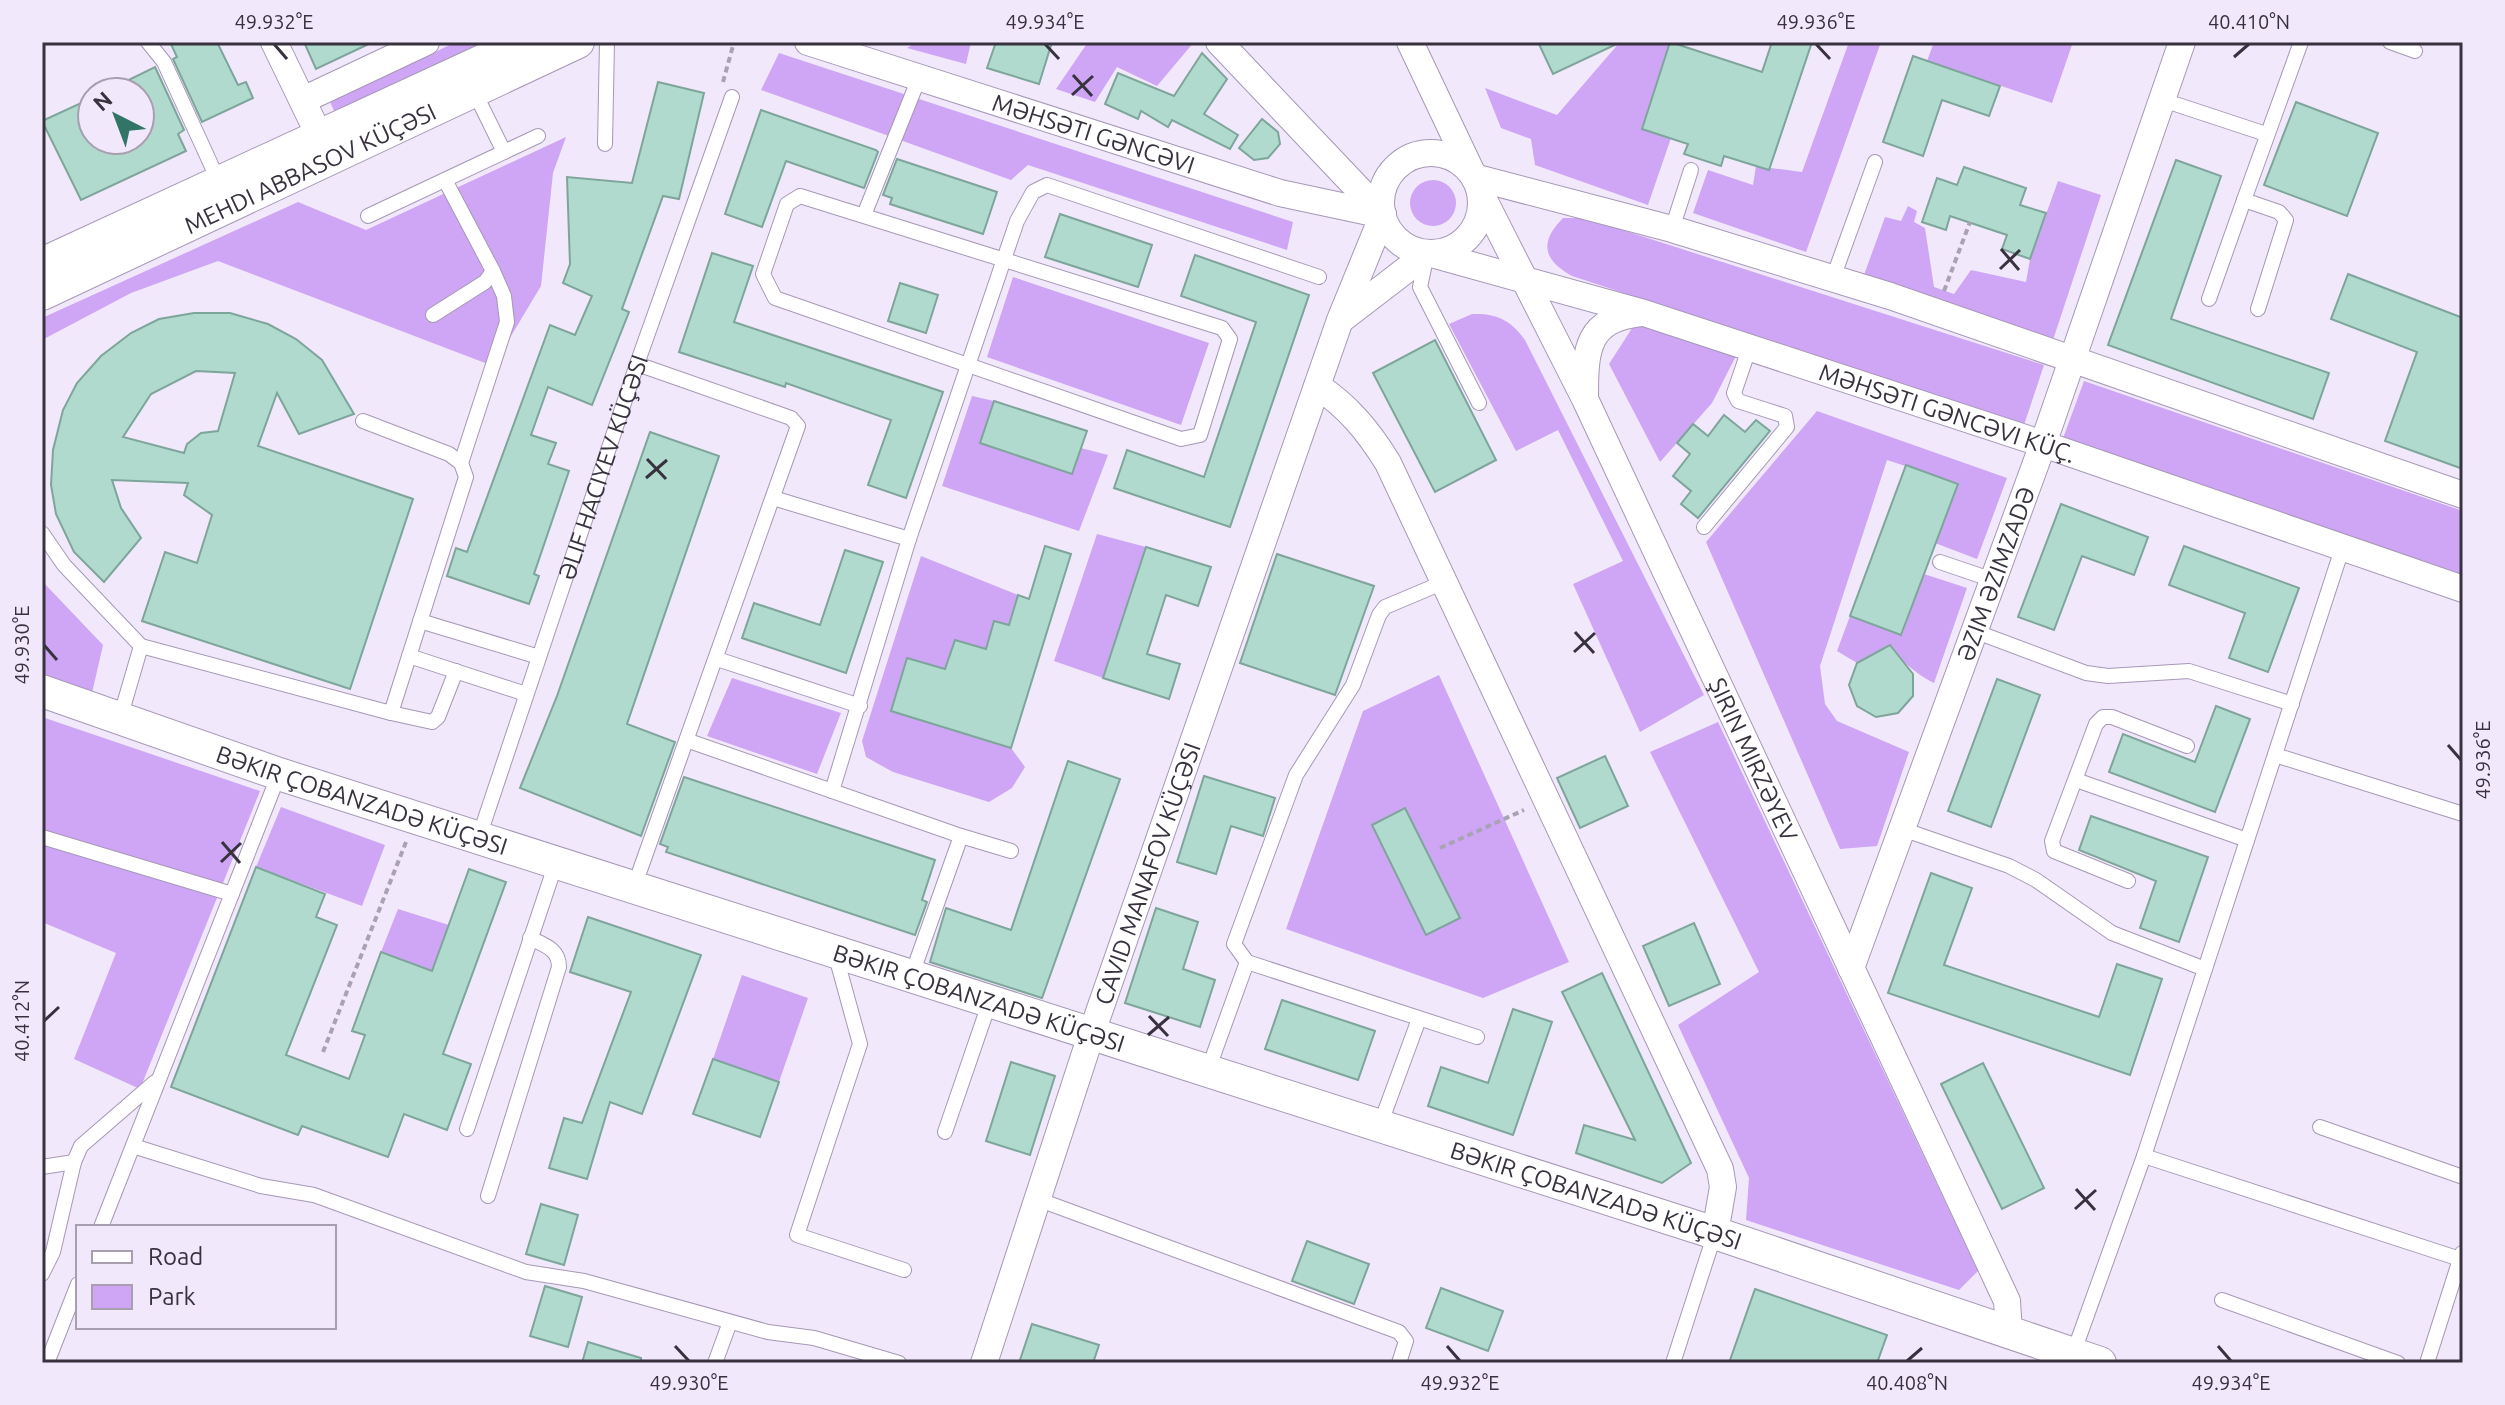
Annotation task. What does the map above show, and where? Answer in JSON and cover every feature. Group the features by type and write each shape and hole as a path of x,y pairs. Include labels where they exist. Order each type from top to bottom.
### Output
{"street":[{"path":"274,42 320,137"},
{"path":"303,100 426,42"},
{"name":"MEHDI ABBASOV KÜÇƏSI","path":"42,264 523,42"},
{"name":"MEHDI ABBASOV KÜÇƏSI","path":"42,294 578,42"},
{"name":"MƏHSƏTI GƏNCƏVI","path":"808,42 1280,193 1383,215"},
{"path":"1219,42 1383,215 1399,242 1428,253"},
{"name":"ŞIRIN MIRZƏYEV","path":"1410,42 1523,278 1585,399 2007,1301 2009,1332"},
{"name":"ƏZIM ƏZIMZADƏ","path":"1851,968 2043,444 2182,42"},
{"path":"1383,215 1385,185 1405,161 1435,153 1451,157 1477,184 1672,229 1833,278 2463,495"},
{"path":"1340,320 1428,253 1458,246 1470,236 1478,223 1477,184"},
{"name":"CAVID MANAFOV KÜÇƏSI","path":"984,1363 1092,1032 1340,320 1383,215"},
{"name":"MƏHSƏTI GƏNCƏVI KÜÇ.","path":"1428,253 1644,313 2043,444 2463,589"},
{"path":"1585,399 1585,362 1589,342 1612,319 1644,313"},
{"path":"1317,386 1337,399 1371,435 1388,463 1720,1169 1723,1187 1715,1233"},
{"name":"BƏKIR ÇOBANZADƏ KÜÇƏSI","path":"42,691 279,774 1715,1233 2009,1332 2081,1360"}],"lane":[{"path":"148,42 164,62 219,183"},
{"path":"605,144 607,42"},
{"path":"2209,299 2301,42"},
{"path":"2390,42 2415,51"},
{"path":"864,215 919,78"},
{"path":"474,91 504,152"},
{"path":"479,837 637,364 732,97"},
{"path":"2163,100 2266,134"},
{"path":"368,216 538,136"},
{"path":"1833,278 1875,162"},
{"path":"1672,229 1691,170"},
{"path":"445,180 504,296 507,322 461,463"},
{"path":"832,791 909,539 967,366 1017,221 1033,192 1047,185 1319,277"},
{"path":"800,196 1004,258 1222,328 1230,339 1200,435 1181,439 775,298 763,274 787,204 800,196"},
{"path":"2244,200 2279,212 2286,220 2258,309"},
{"path":"1428,253 1420,274 1420,287 1479,403"},
{"path":"433,315 485,282 493,271"},
{"path":"1704,527 1787,427 1785,416 1738,401 1734,393 1749,349"},
{"path":"634,888 689,741 798,426 791,418 637,364"},
{"path":"363,421 449,454 461,463 466,477 391,713"},
{"path":"773,498 909,539"},
{"path":"42,533 64,565 141,646 432,722 456,671"},
{"path":"2081,1360 2144,1156 2343,546"},
{"path":"1940,562 1993,580"},
{"path":"1442,583 1385,607 1379,615 1353,685 1296,775 1234,944 1236,952 1247,962 1477,1037"},
{"path":"420,621 539,657"},
{"path":"1974,631 2086,673 2108,676 2189,671 2292,704"},
{"path":"120,718 141,646"},
{"path":"409,656 526,694"},
{"path":"717,659 860,706"},
{"path":"2128,881 2054,851 2052,841 2096,724 2103,717 2112,717 2187,746"},
{"path":"689,741 1011,851"},
{"path":"2275,755 2463,814"},
{"path":"102,1225 279,774"},
{"path":"2076,780 2247,840"},
{"path":"1902,829 2009,866 2036,880 2112,933 2205,969"},
{"path":"911,977 961,836"},
{"path":"42,837 232,894"},
{"path":"467,1129 556,863"},
{"path":"488,1196 559,967 559,957 554,950 530,938"},
{"path":"835,953 860,1044 797,1235 904,1270"},
{"path":"1208,1070 1247,962"},
{"path":"945,1132 990,1001"},
{"path":"1380,1125 1419,1019"},
{"path":"42,1274 53,1252 74,1162 81,1146 161,1076"},
{"path":"2320,1127 2463,1177"},
{"path":"133,1146 261,1186 314,1195 526,1272 584,1281 768,1332 814,1338 899,1363"},
{"path":"2144,1156 2462,1254 2427,1363"},
{"path":"42,1167 74,1162"},
{"path":"1037,1199 1399,1332 1406,1341 1399,1363"},
{"path":"1673,1363 1715,1233"},
{"path":"47,1363 76,1289"},
{"path":"2222,1300 2398,1363"},
{"path":"715,1363 730,1322"}],"path":[{"path":"1936,312 1970,222"},
{"path":"1440,848 1545,800"},
{"path":"323,1052 416,817"}],"green space":[{"path":"456,42 489,42 336,115 330,102"},
{"path":"917,42 971,42 966,64 907,48"},
{"path":"1088,42 1194,42 1157,86 1117,67 1095,102 1056,89"},
{"path":"1620,42 1670,42 1642,128 1671,138 1648,205 1535,165 1531,139 1501,128 1485,88 1557,115"},
{"path":"1849,42 1881,42 1806,252 1693,213 1708,170 1753,185 1756,166 1802,172"},
{"path":"1934,42 2073,42 2052,103 1927,61"},
{"path":"779,53 1293,222 1287,250 1028,165 1011,180 761,90"},
{"path":"566,137 553,173 541,286 493,366 218,261 131,293 42,340 42,318 298,202 366,230"},
{"path":"1433,180 1449,187 1456,203 1449,219 1433,226 1417,219 1410,203 1417,187"},
{"path":"2058,181 2101,195 2053,340 1864,275 1885,217 1901,221 1908,206 1917,211 1914,222 1925,228 1934,287 1954,294 1971,270 2026,282 2030,259"},
{"path":"1563,218 1585,218 2044,365 2024,425 1572,276 1555,264 1548,250 1550,235"},
{"path":"1013,277 1209,343 1181,425 987,357"},
{"path":"1472,314 1502,319 1525,340 1704,695 1640,732 1573,584 1623,561 1558,430 1516,451 1449,324"},
{"path":"1636,322 1736,356 1712,403 1660,462 1609,364"},
{"path":"2084,381 2463,511 2463,575 2062,441"},
{"path":"972,396 994,401 980,443 1072,474 1081,448 1108,455 1079,531 942,486"},
{"path":"1817,411 2007,478 1977,559 1935,543 1957,483 1887,460 1820,666 1825,704 1837,721 1909,752 1877,846 1840,849 1706,542"},
{"path":"1097,534 1146,547 1103,678 1054,661"},
{"path":"921,556 1018,595 1009,625 994,621 986,649 955,640 945,669 907,658 891,711 1011,748 1025,767 1012,788 989,802 893,772 866,757 862,741"},
{"path":"1924,574 1967,588 1934,683 1890,655 1882,654 1857,663 1837,651 1850,616 1902,635"},
{"path":"42,581 103,645 92,693 42,675"},
{"path":"1439,675 1569,962 1483,998 1286,929 1363,711"},
{"path":"732,678 841,713 817,774 707,736"},
{"path":"42,717 260,791 140,1089 74,1059 116,953 42,922"},
{"path":"1718,722 1978,1271 1959,1290 1746,1220 1749,1178 1678,1025 1759,972 1650,752"},
{"path":"281,807 385,845 362,906 256,867"},
{"path":"398,909 449,925 432,971 381,952"},
{"path":"742,975 808,998 779,1082 713,1059"}],"building":[{"path":"170,42 217,42 238,85 246,82 253,98 202,122 173,59 177,57"},
{"path":"304,42 373,42 316,69"},
{"path":"996,42 1052,42 1039,84 987,68"},
{"path":"1538,42 1621,42 1553,74"},
{"path":"1670,42 1762,72 1772,42 1812,42 1769,170 1724,156 1721,166 1684,154 1688,144 1642,129"},
{"path":"1202,53 1227,79 1204,114 1238,135 1230,149 1172,120 1168,127 1141,111 1138,119 1105,104 1118,73 1174,96"},
{"path":"1913,56 2000,86 1989,116 1942,100 1923,156 1883,142"},
{"path":"155,67 184,130 178,134 186,151 81,200 42,121 76,105 76,156 156,156 156,76 137,76"},
{"path":"658,82 704,93 679,199 663,196 622,309 629,312 592,405 548,387 531,435 556,443 548,464 569,471 534,574 539,576 529,604 447,576 456,548 467,552 550,325 575,335 592,296 563,283 570,264 567,177 632,183"},
{"path":"2296,102 2378,133 2347,216 2264,185"},
{"path":"761,110 876,150 878,152 864,188 786,161 762,227 725,214"},
{"path":"1262,119 1278,132 1280,144 1268,158 1254,160 1239,148"},
{"path":"897,159 997,192 983,234 890,204 892,198 883,195"},
{"path":"2176,160 2221,176 2171,319 2329,373 2313,419 2108,345"},
{"path":"1964,167 2026,188 2020,205 2046,213 2030,259 2002,249 2007,235 1950,216 1946,230 1922,222 1937,178 1957,185"},
{"path":"1060,214 1152,245 1138,287 1045,257"},
{"path":"712,253 753,266 734,322 943,392 906,498 868,485 891,420 786,383 785,387 679,352"},
{"path":"1195,255 1309,295 1230,527 1114,488 1127,450 1204,477 1256,322 1181,296"},
{"path":"2348,274 2463,318 2463,469 2385,441 2417,352 2331,319"},
{"path":"900,283 938,295 926,333 888,321"},
{"path":"194,313 230,313 268,324 296,339 322,360 354,414 299,434 277,393 258,446 413,499 350,689 142,621 165,552 197,563 212,515 184,495 188,483 112,480 121,508 141,538 104,582 74,552 56,514 51,485 53,450 63,410 77,383 101,356 131,333 159,319","holes":["196,371 235,373 218,431 201,433 187,444 184,453 123,437 151,394"]},
{"path":"1435,340 1496,460 1435,492 1373,373"},
{"path":"994,401 1087,431 1072,474 980,443"},
{"path":"1724,415 1745,432 1756,420 1770,431 1698,518 1681,504 1691,491 1673,476 1690,454 1677,443 1693,424 1708,436"},
{"path":"650,432 719,456 627,724 675,742 641,836 520,788 557,696"},
{"path":"1906,465 1958,484 1901,635 1850,616"},
{"path":"2061,504 2148,537 2134,575 2082,556 2054,630 2018,617"},
{"path":"1045,546 1071,554 1011,748 891,711 907,658 945,669 955,640 986,649 994,621 1009,625 1018,595 1029,599"},
{"path":"2184,546 2299,588 2268,672 2229,658 2245,613 2169,585"},
{"path":"1146,547 1211,567 1198,606 1166,595 1147,654 1180,664 1169,699 1103,678"},
{"path":"845,550 883,562 846,673 742,638 754,603 820,625"},
{"path":"1277,554 1374,586 1335,695 1240,663"},
{"path":"1890,645 1913,674 1913,696 1898,713 1876,717 1857,706 1849,685 1857,663"},
{"path":"1997,679 2040,695 1991,827 1948,811"},
{"path":"2216,706 2250,719 2215,812 2109,772 2123,734 2195,762"},
{"path":"1605,756 1628,806 1580,828 1557,778"},
{"path":"1068,761 1120,779 1042,998 930,962 946,908 1011,930"},
{"path":"1204,776 1275,798 1263,836 1231,826 1216,874 1177,862"},
{"path":"684,777 935,860 922,900 927,902 915,935 666,852 668,847 660,844"},
{"path":"1405,808 1460,918 1426,935 1372,825"},
{"path":"2091,816 2208,857 2179,942 2140,928 2156,881 2079,850"},
{"path":"256,867 325,894 316,917 337,925 286,1055 349,1079 365,1035 352,1031 381,952 432,971 469,869 506,882 443,1054 471,1064 447,1130 404,1114 388,1157 302,1126 298,1135 171,1087"},
{"path":"1931,873 1972,888 1944,965 2099,1017 2117,964 2162,979 2130,1075 1888,993"},
{"path":"1156,908 1198,922 1183,969 1215,980 1200,1027 1125,1003"},
{"path":"588,917 701,955 642,1114 610,1102 587,1179 549,1168 564,1118 582,1123 631,992 570,972"},
{"path":"1694,923 1720,984 1669,1006 1643,946"},
{"path":"1602,973 1691,1163 1662,1183 1576,1153 1584,1125 1635,1140 1562,992"},
{"path":"1282,1000 1375,1031 1358,1080 1265,1049"},
{"path":"1513,1009 1552,1022 1513,1135 1428,1106 1441,1067 1488,1083"},
{"path":"713,1059 779,1082 760,1137 693,1114"},
{"path":"1011,1062 1055,1076 1030,1155 986,1141"},
{"path":"1983,1063 2044,1188 2002,1209 1941,1084"},
{"path":"541,1204 578,1215 564,1265 526,1254"},
{"path":"1307,1241 1369,1264 1354,1304 1292,1281"},
{"path":"545,1286 582,1297 568,1347 530,1336"},
{"path":"1441,1288 1503,1311 1488,1351 1426,1328"},
{"path":"1755,1289 1887,1335 1877,1363 1729,1363"},
{"path":"1032,1324 1099,1345 1093,1363 1019,1363"},
{"path":"588,1342 641,1358 641,1363 582,1363"}]}
